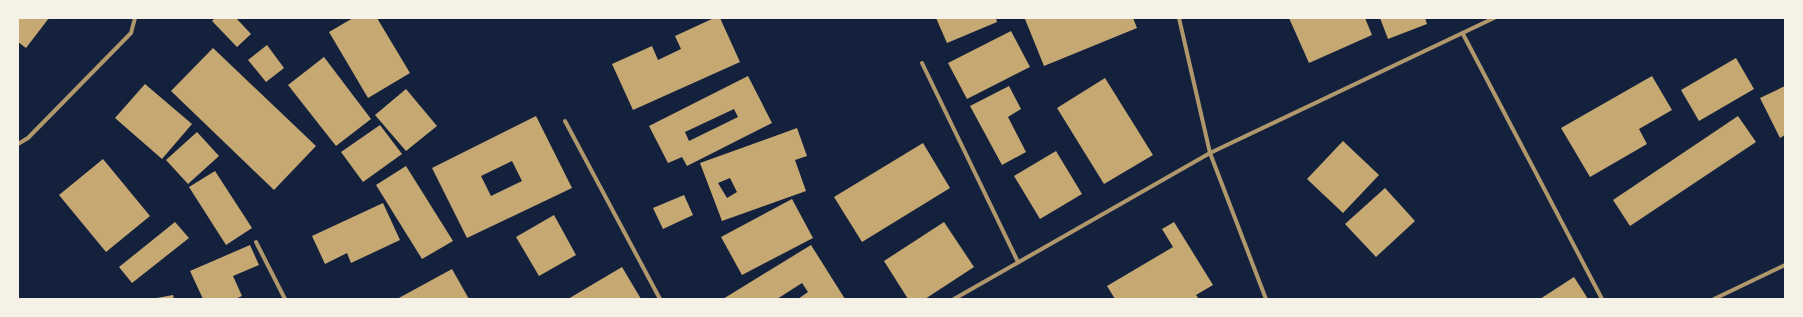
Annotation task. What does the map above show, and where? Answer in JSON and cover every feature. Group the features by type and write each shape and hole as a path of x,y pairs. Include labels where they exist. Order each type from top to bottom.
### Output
{"street":[{"path":"18,144 28,138 131,33 135,18"},
{"path":"1180,18 1210,154 1266,299"},
{"path":"954,299 1210,154 1494,18"},
{"path":"1463,34 1602,299"},
{"path":"922,63 1018,262"},
{"path":"565,122 660,299"},
{"path":"256,242 285,299"},
{"path":"1714,299 1785,265"}],"building":[{"path":"18,18 49,18 26,48 18,42"},
{"path":"215,18 236,18 251,34 237,47 212,21"},
{"path":"353,18 377,18 410,73 368,98 329,32"},
{"path":"714,18 720,18 740,62 633,110 612,64 652,46 658,60 681,49 675,36"},
{"path":"936,18 996,18 997,22 947,43"},
{"path":"1133,18 1137,28 1044,66 1025,19"},
{"path":"1289,18 1365,18 1372,35 1309,63"},
{"path":"1380,18 1425,18 1427,24 1388,39"},
{"path":"1011,31 1030,67 967,99 948,63"},
{"path":"267,45 284,68 266,82 248,60"},
{"path":"213,48 316,146 274,190 171,91"},
{"path":"324,57 371,119 336,146 288,85"},
{"path":"1736,58 1754,89 1699,121 1681,90"},
{"path":"748,76 772,123 687,166 682,157 668,163 649,126","holes":["734,109 738,117 689,141 685,132"]},
{"path":"1652,76 1672,110 1639,129 1647,144 1590,177 1561,128"},
{"path":"1105,78 1153,155 1104,184 1057,108"},
{"path":"145,84 192,124 162,159 115,118"},
{"path":"1009,86 1021,109 1008,117 1026,152 1002,165 970,106"},
{"path":"1785,86 1785,135 1780,138 1760,98"},
{"path":"406,89 437,126 406,151 375,115"},
{"path":"536,116 572,188 467,238 432,168","holes":["512,161 522,181 491,196 481,176"]},
{"path":"1738,116 1756,142 1630,226 1613,200"},
{"path":"380,125 402,154 363,182 341,152"},
{"path":"797,128 807,156 795,160 806,191 722,221 700,163","holes":["730,178 737,192 727,198 718,183"]},
{"path":"197,132 219,156 188,184 166,160"},
{"path":"1343,141 1379,175 1343,213 1307,179"},
{"path":"923,143 950,188 862,242 834,197"},
{"path":"1056,151 1082,194 1040,219 1014,176"},
{"path":"103,159 150,216 106,252 59,195"},
{"path":"406,166 453,241 422,259 376,185"},
{"path":"215,171 252,228 226,245 189,187"},
{"path":"1385,188 1415,221 1376,257 1345,224"},
{"path":"684,195 693,215 663,229 653,208"},
{"path":"792,199 813,238 742,275 721,237"},
{"path":"383,203 400,240 351,263 347,253 325,264 312,236"},
{"path":"554,215 576,255 539,276 516,237"},
{"path":"175,222 189,238 132,283 119,267"},
{"path":"944,222 974,267 925,299 908,299 884,261"},
{"path":"1174,222 1213,285 1196,295 1199,299 1115,299 1107,286 1173,247 1162,229"},
{"path":"250,245 259,265 233,276 242,296 235,299 203,299 190,271"},
{"path":"811,245 845,299 798,299 808,292 802,283 777,299 723,299"},
{"path":"622,267 641,299 568,299"},
{"path":"452,269 469,299 397,299"},
{"path":"1574,277 1588,299 1540,299"},
{"path":"173,295 174,299 157,298"}]}
